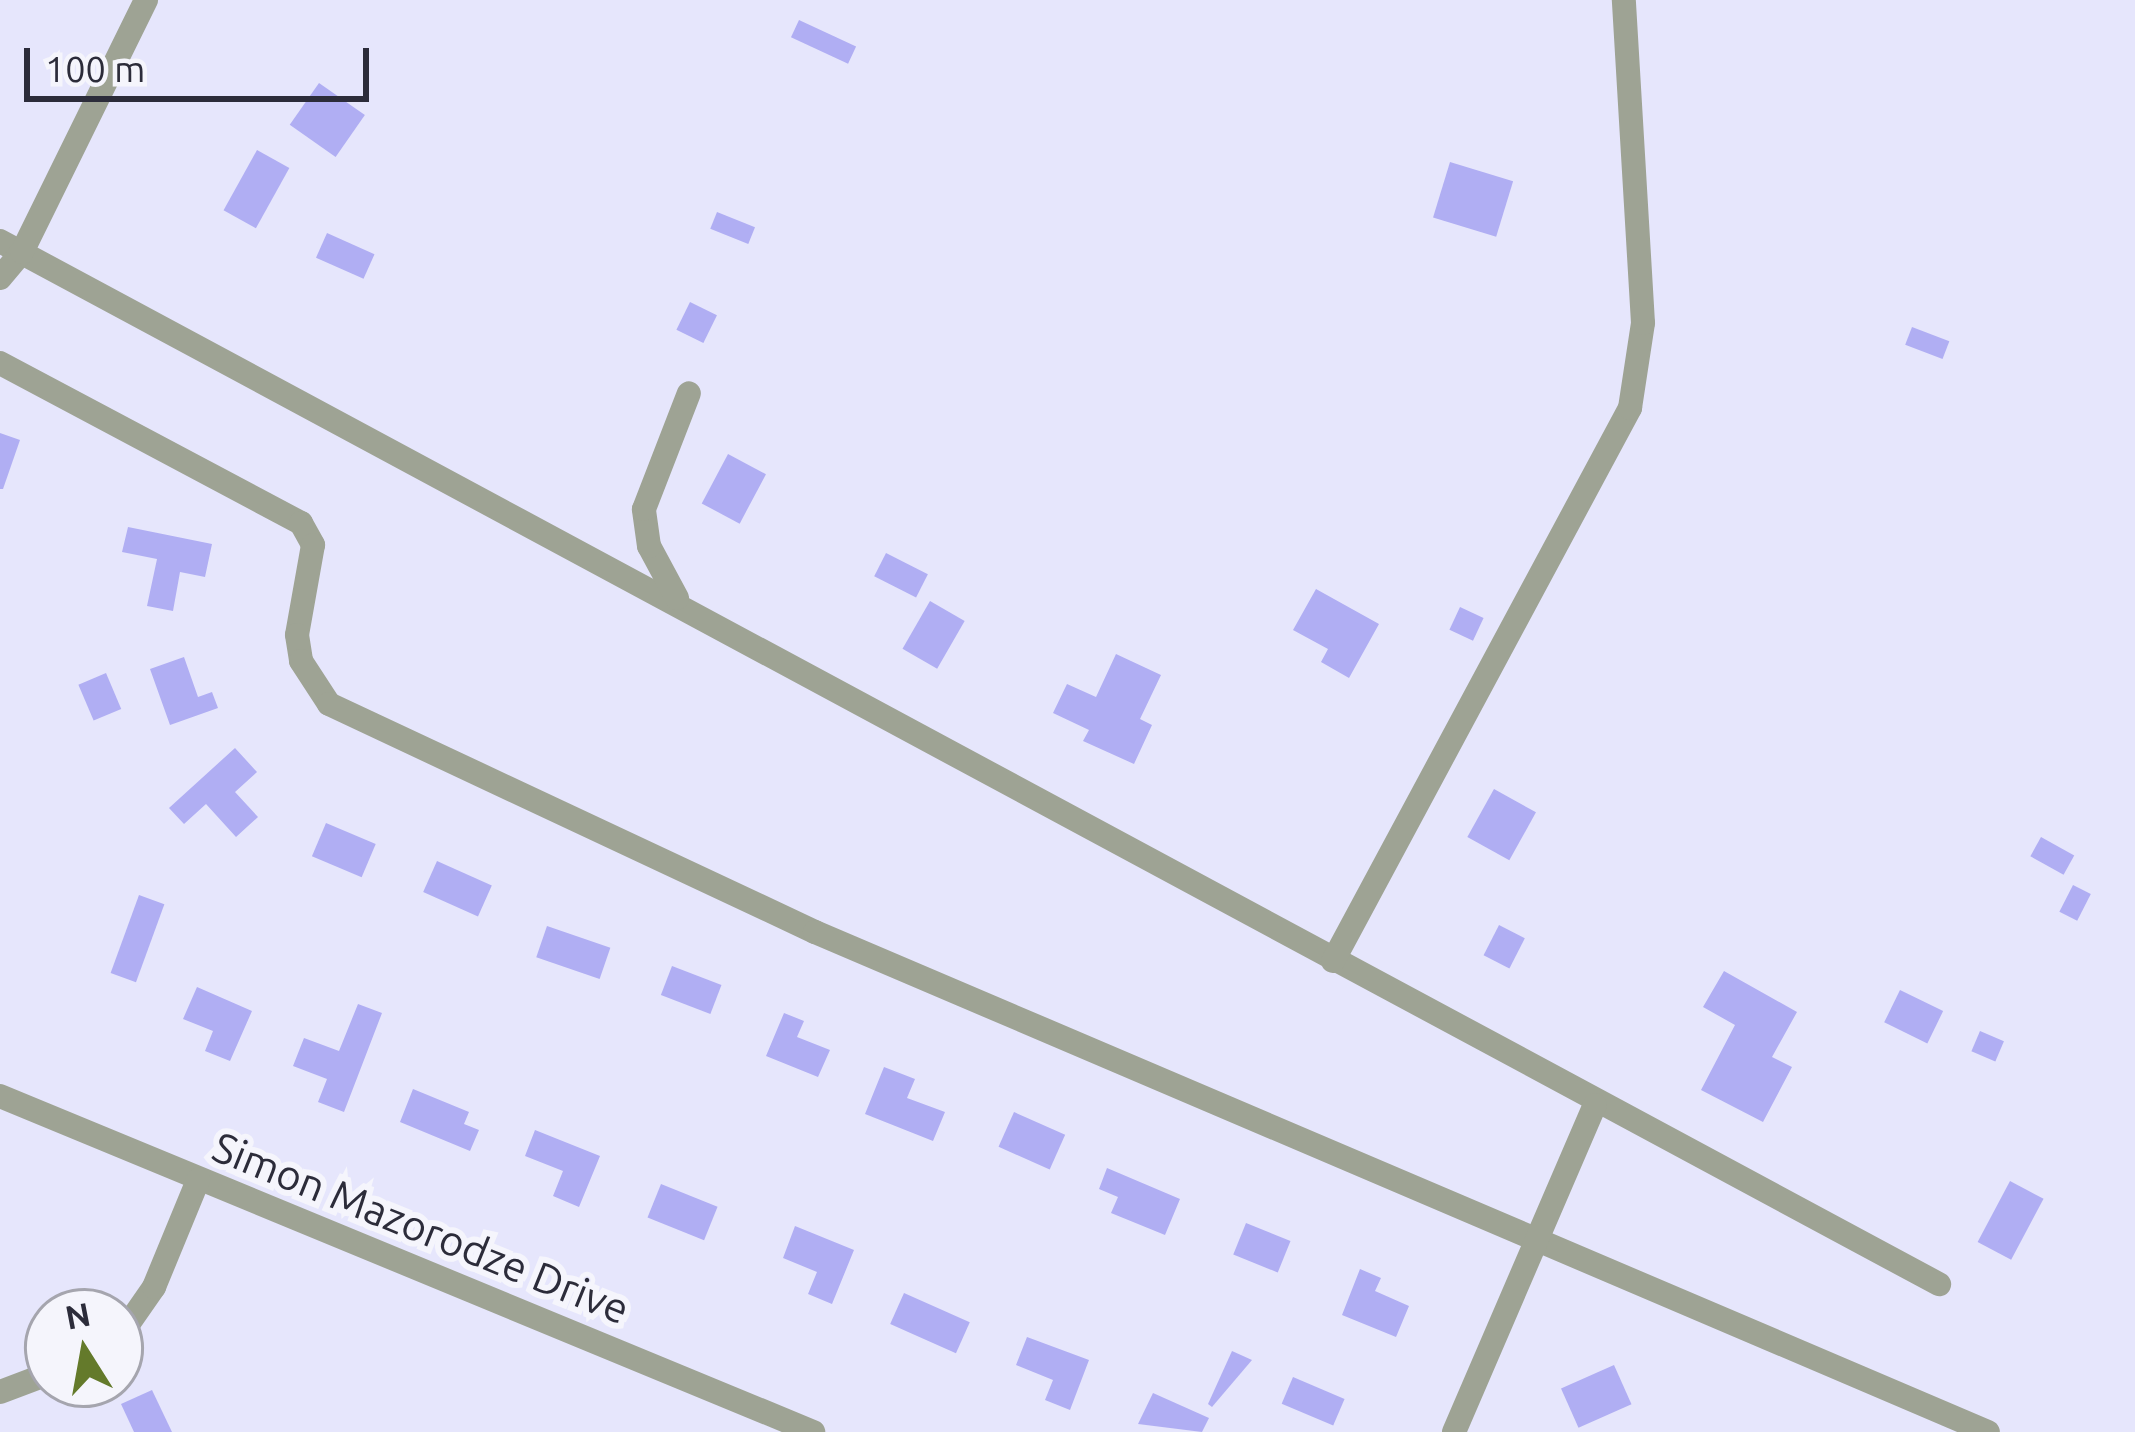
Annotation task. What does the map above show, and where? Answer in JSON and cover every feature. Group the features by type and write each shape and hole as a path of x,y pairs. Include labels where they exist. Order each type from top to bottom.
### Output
{"street":[{"path":"0,278 11,246 146,0"},
{"path":"1333,961 1630,408 1642,323 1624,0"},
{"path":"11,246 683,604 1595,1105 1939,1284"},
{"path":"0,363 302,523 313,544 297,635 301,661 329,704 815,932 1988,1432"},
{"path":"683,604 665,586 644,509 689,393"},
{"name":"Simon Mazorodze Drive","path":"0,1096 813,1432"},
{"path":"1454,1432 1539,1244 1595,1105"},
{"path":"144,1301 198,1180"}],"building":[{"path":"799,20 856,47 848,64 791,37"},
{"path":"319,83 365,115 336,157 290,125"},
{"path":"257,150 289,168 256,228 224,210"},
{"path":"1450,162 1513,181 1496,237 1433,217"},
{"path":"717,212 755,227 748,244 710,229"},
{"path":"327,233 375,254 364,279 316,258"},
{"path":"690,302 717,315 703,343 676,330"},
{"path":"1912,327 1949,341 1943,359 1905,345"},
{"path":"0,433 20,440 3,489 0,489"},
{"path":"728,454 766,474 740,524 702,503"},
{"path":"128,527 212,544 205,577 180,572 173,611 147,606 157,559 122,552"},
{"path":"886,553 928,574 916,598 874,576"},
{"path":"1316,589 1379,624 1349,678 1321,662 1328,649 1293,630"},
{"path":"930,601 965,621 937,669 902,649"},
{"path":"1460,607 1484,618 1473,641 1449,630"},
{"path":"1116,654 1161,675 1140,719 1152,725 1134,764 1083,741 1089,730 1053,713 1067,684 1096,697"},
{"path":"184,657 198,697 212,692 218,708 170,725 150,669"},
{"path":"106,673 121,709 94,721 78,685"},
{"path":"235,748 257,772 235,792 258,817 236,837 206,804 184,824 169,808"},
{"path":"1494,789 1536,812 1509,860 1467,837"},
{"path":"326,823 376,844 362,877 312,856"},
{"path":"2041,837 2074,855 2064,875 2030,856"},
{"path":"437,861 492,885 478,916 423,892"},
{"path":"2073,885 2091,894 2077,921 2059,912"},
{"path":"139,895 164,904 136,982 111,973"},
{"path":"1499,925 1525,938 1509,968 1484,955"},
{"path":"547,926 610,948 600,979 536,957"},
{"path":"672,966 721,985 710,1014 661,995"},
{"path":"1724,971 1797,1012 1772,1057 1792,1067 1763,1122 1701,1090 1735,1025 1703,1007"},
{"path":"197,987 252,1011 230,1061 205,1051 213,1031 183,1019"},
{"path":"1900,990 1943,1011 1927,1043 1884,1022"},
{"path":"358,1004 382,1013 344,1112 318,1102 327,1079 293,1066 304,1038 339,1051"},
{"path":"784,1013 804,1021 797,1037 830,1050 818,1077 766,1056"},
{"path":"1980,1031 2004,1041 1995,1061 1971,1051"},
{"path":"884,1067 915,1079 907,1098 945,1112 933,1141 865,1114"},
{"path":"413,1089 469,1112 464,1124 479,1130 470,1151 400,1122"},
{"path":"1014,1112 1065,1135 1050,1169 999,1147"},
{"path":"535,1130 600,1156 579,1207 553,1196 563,1171 525,1156"},
{"path":"1107,1168 1180,1199 1165,1235 1111,1213 1118,1197 1099,1189"},
{"path":"2010,1181 2044,1199 2011,1260 1978,1242"},
{"path":"661,1184 718,1207 704,1240 648,1217"},
{"path":"1246,1223 1291,1241 1278,1273 1233,1255"},
{"path":"795,1226 854,1250 832,1304 808,1294 817,1272 783,1258"},
{"path":"1360,1269 1381,1278 1375,1291 1409,1306 1396,1337 1342,1315"},
{"path":"904,1293 970,1322 956,1353 890,1324"},
{"path":"1027,1337 1089,1360 1070,1410 1045,1400 1053,1380 1016,1365"},
{"path":"1232,1351 1252,1360 1212,1407 1208,1404"},
{"path":"1614,1365 1631,1404 1579,1428 1561,1389"},
{"path":"1293,1377 1345,1399 1333,1426 1282,1404"},
{"path":"152,1390 172,1432 134,1432 123,1408 144,1408 144,1394"},
{"path":"1153,1393 1209,1418 1202,1432 1138,1424"}]}
